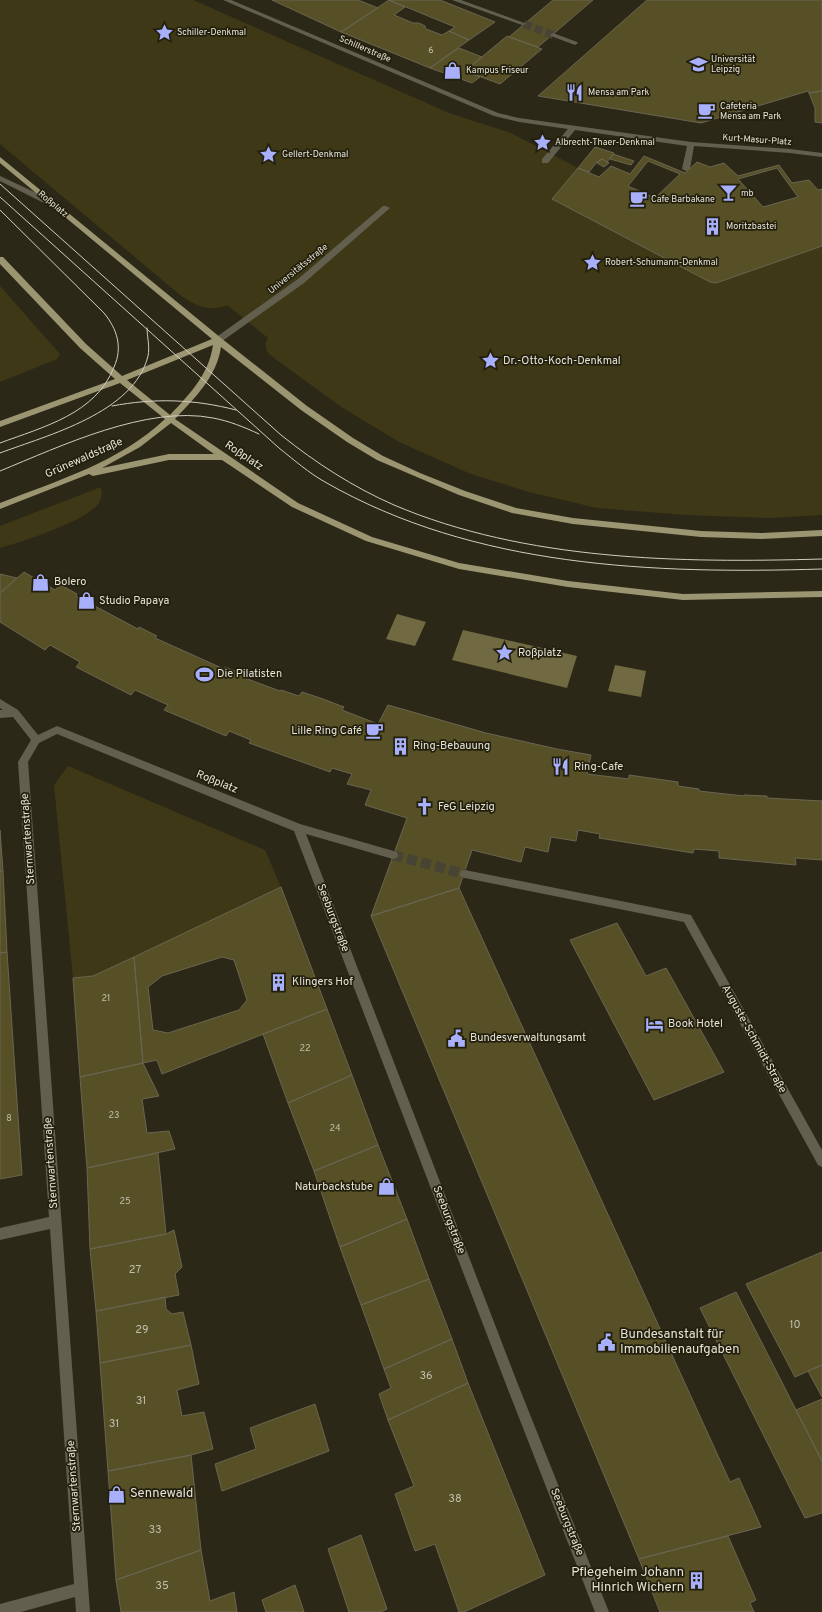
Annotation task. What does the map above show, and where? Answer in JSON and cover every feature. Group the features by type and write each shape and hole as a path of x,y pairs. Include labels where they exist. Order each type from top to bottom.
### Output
{"main road":[{"name":"Roßplatz","path":"0,159 218,340 319,419 380,458 439,484 508,508 573,521 701,534 762,536 822,533"},
{"name":"Roßplatz","path":"0,259 82,346 120,380 170,419 223,457 295,505 369,539 459,566 568,584 683,597 822,594"},
{"path":"0,424 120,380 218,340"},
{"path":"170,419 201,385 214,360 218,340"},
{"name":"Grünewaldstraße","path":"0,506 72,477 121,455 156,433 170,419"},
{"path":"72,477 169,457 223,457"}],"street":[{"name":"Schillerstraße","path":"226,0 496,115"},
{"path":"455,0 524,24"},
{"path":"553,35 575,43"},
{"name":"Kurt-Masur-Platz","path":"496,115 519,120 691,144 790,150 822,155"},
{"path":"545,161 573,128"},
{"path":"686,169 691,144"},
{"path":"0,178 53,204"},
{"name":"Universitätsstraße","path":"218,340 301,281 386,208"},
{"path":"0,703 15,713 36,740"},
{"path":"0,714 15,713"},
{"name":"Roßplatz","path":"36,740 57,730 298,828 393,855"},
{"name":"Sternwartenstraße","path":"36,740 23,762 82,1612"},
{"name":"Seeburgstraße","path":"298,828 513,1387 602,1612"},
{"name":"Auguste-Schmidt-Straße","path":"465,874 687,918 822,1161"},
{"path":"0,1234 55,1222"},
{"path":"0,1611 81,1589"}],"shaded area":[{"path":"0,0 193,0 449,113 511,133 578,168 552,199 710,282 716,283 822,246 822,515 768,518 686,515 597,508 529,492 471,474 399,442 340,406 270,355 266,347 268,338 227,305 208,308 202,307 184,298 0,144"},
{"path":"0,286 60,354 57,359 0,382"},
{"path":"101,487 102,491 99,502 91,511 67,524 0,548 0,526"},
{"path":"397,614 426,622 415,646 386,639"},
{"path":"463,630 577,656 567,688 452,660"},
{"path":"615,665 646,671 641,697 608,691"},
{"path":"68,766 265,850 281,887 93,976 73,978 54,785"}],"building":[{"path":"272,0 358,0 378,8 341,32"},
{"path":"389,0 440,0 495,22 469,40 449,31 455,27"},
{"path":"389,0 405,7 394,15 413,23 419,23 425,26 426,29 442,35 449,31 469,40 430,68 341,32"},
{"path":"553,0 593,0 538,47 509,37"},
{"name":"Universität Leipzig","path":"647,0 822,0 822,91 809,93 808,91 701,123 538,96"},
{"path":"507,36 542,49 500,84 465,71"},
{"path":"459,48 482,57 465,71 480,77 472,83 430,68"},
{"path":"822,91 822,123 815,122 815,108 809,93"},
{"path":"595,147 614,153 607,162 602,159 597,162 589,172 578,168"},
{"path":"613,154 634,161 631,165 610,159"},
{"name":"Moritzbastei","path":"644,156 685,173 697,162 710,167 724,163 738,176 779,165 792,183 809,180 818,190 822,189 822,246 716,283 710,282 552,199 578,168 599,177 611,166 630,174","holes":["648,161 680,174 655,198 628,186","777,168 798,197 763,207 738,179"]},
{"path":"602,159 609,163 604,167 597,163"},
{"name":"Ring-Bebauung","path":"24,572 55,590 61,585 77,594 76,596 138,629 139,627 157,636 155,638 224,669 225,667 244,675 242,677 280,691 281,690 299,696 302,692 323,699 344,707 342,710 378,724 388,705 486,733 591,755 587,774 629,779 629,775 678,782 678,786 699,789 699,791 744,796 767,796 767,798 822,801 822,860 795,858 796,865 719,858 719,851 694,849 693,853 599,838 600,834 578,830 576,841 551,837 548,852 525,847 521,862 472,850 459,888 371,916 407,818 365,805 371,790 347,784 352,774 332,768 330,772 249,743 251,740 229,731 226,736 164,710 168,705 135,690 131,695 76,667 80,662 50,645 45,650 0,622 0,593"},
{"path":"0,574 17,578 0,593"},
{"path":"0,830 3,871 0,871"},
{"path":"0,871 3,871 7,952 0,953"},
{"name":"Klingers Hof","path":"281,887 327,1009 162,1074 157,1060 143,1063 134,957","holes":["222,957 234,960 247,1000 239,1010 168,1033 153,1030 148,987 162,976"]},
{"name":"Bundesanstalt für Immobilienaufgaben","path":"459,888 730,1482 739,1478 761,1527 639,1559 371,916"},
{"name":"Book Hotel","path":"617,923 646,976 666,968 724,1072 654,1100 570,940"},
{"path":"7,952 22,1175 0,1179 0,953"},
{"path":"134,957 143,1063 80,1077 73,978 93,976"},
{"path":"327,1009 352,1075 288,1103 263,1034"},
{"path":"143,1063 159,1096 142,1099 147,1133 169,1131 175,1149 87,1168 80,1077"},
{"path":"352,1075 378,1145 314,1171 288,1103"},
{"path":"378,1145 407,1219 340,1247 314,1171"},
{"path":"158,1153 166,1234 90,1249 87,1168"},
{"path":"407,1219 429,1279 361,1305 340,1247"},
{"path":"174,1230 182,1267 175,1274 179,1295 96,1311 90,1249 166,1234"},
{"path":"822,1252 822,1365 795,1377 746,1284"},
{"path":"429,1279 452,1339 384,1369 361,1305"},
{"path":"736,1292 822,1461 822,1513 805,1518 700,1308"},
{"path":"165,1297 166,1309 172,1314 183,1312 191,1345 100,1363 96,1311"},
{"path":"452,1339 468,1383 388,1420 379,1394 391,1388 384,1369"},
{"path":"191,1345 199,1384 177,1390 182,1416 204,1412 213,1449 191,1455 108,1471 100,1363"},
{"path":"822,1365 822,1397 808,1371"},
{"path":"468,1383 545,1575 464,1612 459,1612 435,1544 415,1551 395,1494 414,1486 388,1420"},
{"path":"822,1399 822,1461 796,1410"},
{"path":"315,1404 329,1451 222,1491 215,1464 256,1449 250,1428"},
{"path":"191,1455 201,1550 116,1580 108,1471"},
{"path":"361,1535 387,1609 381,1612 349,1612 328,1549"},
{"name":"Pflegeheim Johann Hinrich Wichern","path":"728,1536 756,1600 750,1603 754,1612 660,1612 639,1559"},
{"path":"201,1550 210,1601 234,1592 237,1612 121,1612 116,1580"},
{"path":"295,1585 304,1612 266,1612 262,1600"}],"tunnel":[{"path":"524,24 553,35"},
{"path":"393,855 465,874"}],"tram line":[{"path":"0,184 281,435 335,474 394,505 444,524 497,538 550,548 659,558 714,560 822,559"},
{"path":"0,197 147,329"},
{"path":"0,210 104,313 112,325 118,345 117,360 114,367 106,383 95,396 66,417 0,443"},
{"path":"0,453 87,419 108,407 126,393 140,376 149,353 147,329"},
{"path":"147,329 279,448 319,478 383,511 442,533 504,549 567,560 630,566 695,570 822,569"},
{"path":"112,406 128,403 174,401 220,406 236,410"},
{"path":"0,471 50,450 105,430 133,422 160,417 187,416 213,418 236,424 259,434"}],"place":[{"name":"Schiller-Denkmal","path":"164,32"},
{"name":"Universität Leipzig","path":"698,64"},
{"name":"Kampus Friseur","path":"453,70"},
{"name":"Mensa am Park","path":"575,92"},
{"name":"Cafeteria Mensa am Park","path":"707,111"},
{"name":"Albrecht-Thaer-Denkmal","path":"542,142"},
{"name":"Gellert-Denkmal","path":"269,154"},
{"name":"mb","path":"728,193"},
{"name":"Cafe Barbakane","path":"638,199"},
{"name":"Moritzbastei","path":"713,226"},
{"name":"Robert-Schumann-Denkmal","path":"592,262"},
{"name":"Dr.-Otto-Koch-Denkmal","path":"490,361"},
{"name":"Bolero","path":"41,582"},
{"name":"Studio Papaya","path":"86,601"},
{"name":"Roßplatz","path":"505,653"},
{"name":"Die Pilatisten","path":"204,674"},
{"name":"Lille Ring Café","path":"375,731"},
{"name":"Ring-Bebauung","path":"400,746"},
{"name":"Ring-Cafe","path":"561,767"},
{"name":"FeG Leipzig","path":"425,807"},
{"name":"Klingers Hof","path":"279,982"},
{"name":"Book Hotel","path":"655,1024"},
{"name":"Bundesverwaltungsamt","path":"457,1038"},
{"name":"Naturbackstube","path":"386,1187"},
{"name":"Bundesanstalt für Immobilienaufgaben","path":"607,1342"},
{"name":"Sennewald","path":"117,1494"},
{"name":"Pflegeheim Johann Hinrich Wichern","path":"697,1580"}]}
